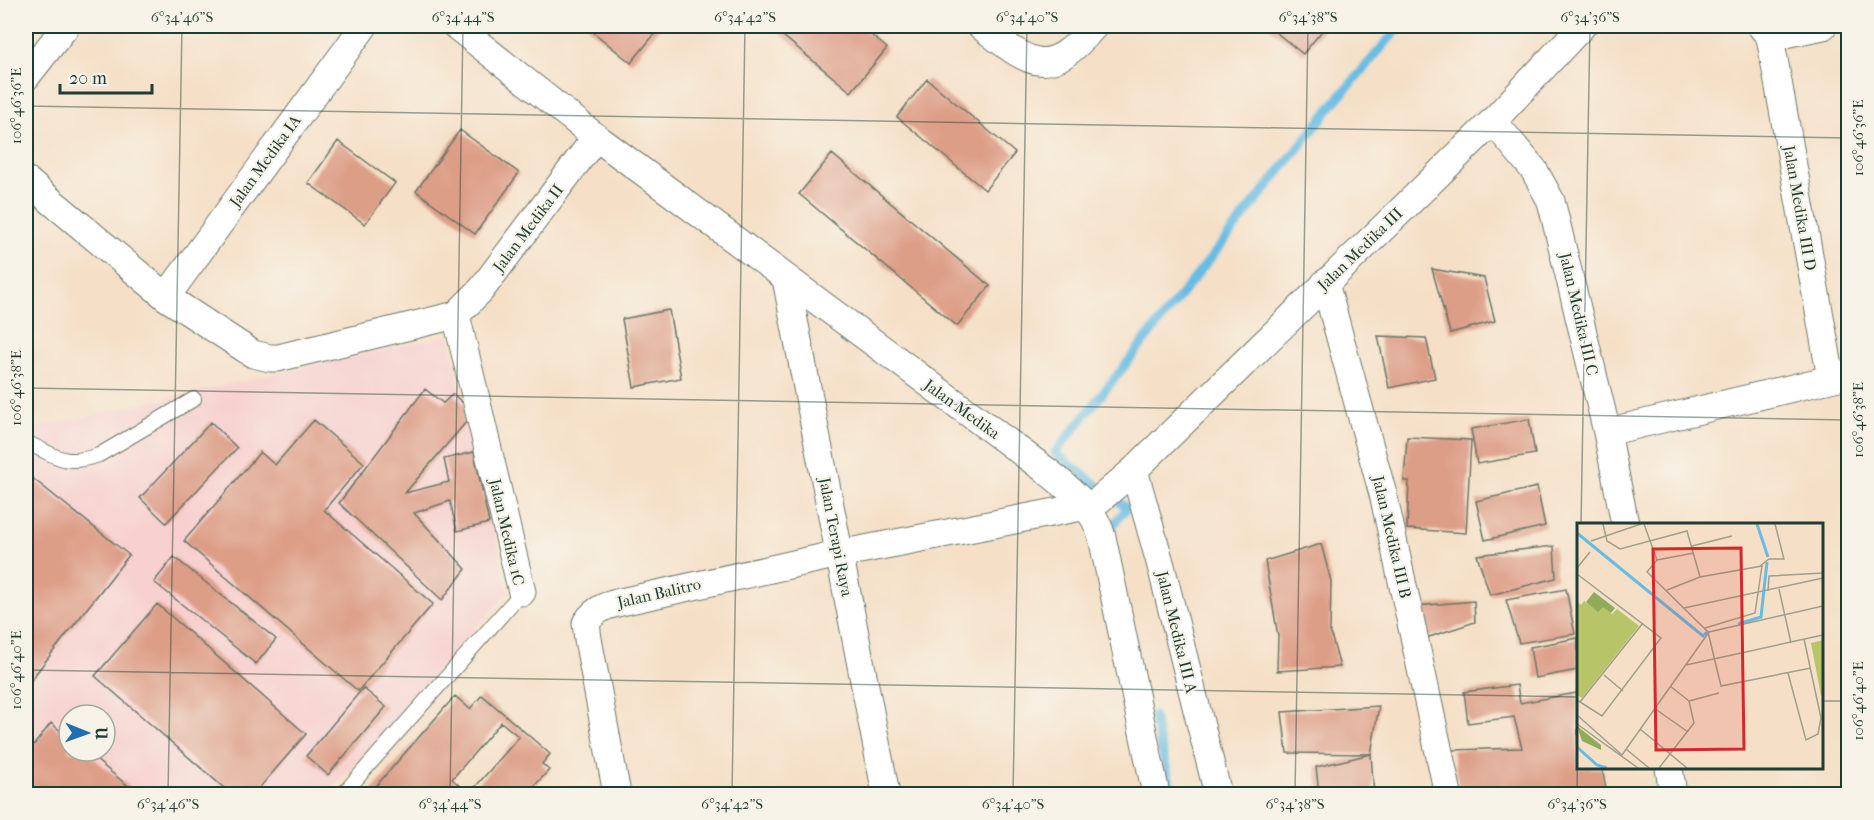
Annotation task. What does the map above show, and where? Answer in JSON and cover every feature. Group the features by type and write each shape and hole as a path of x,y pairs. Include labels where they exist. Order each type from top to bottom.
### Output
{"street":[{"path":"26,77 66,26"},
{"name":"Jalan Medika IA","path":"166,297 364,26"},
{"name":"Jalan Medika","path":"456,26 596,136 1047,471 1100,498 1098,524 1156,795"},
{"path":"981,26 1010,49 1025,57 1047,61 1065,56 1094,26"},
{"name":"Jalan Medika III","path":"1100,498 1134,470 1493,121 1582,26"},
{"path":"1766,31 1822,26"},
{"name":"Jalan Medika III D","path":"1766,31 1840,376"},
{"name":"Jalan Medika III C","path":"1493,121 1534,170 1551,201 1607,432 1625,523"},
{"name":"Jalan Medika II","path":"456,315 486,283 596,136"},
{"path":"26,180 166,297 244,350 270,358 279,358 456,315"},
{"name":"Jalan Terapi Raya","path":"786,279 886,795"},
{"name":"Jalan Medika III B","path":"1325,283 1384,498 1448,795"},
{"name":"Jalan Medika 1C","path":"456,315 522,592"},
{"path":"1607,432 1840,376"},
{"name":"Jalan Medika III A","path":"1134,470 1161,566 1218,795"},
{"name":"Jalan Balitro","path":"617,795 586,623 591,614 603,606 1100,498"},
{"path":"1669,769 1673,795"}],"lane":[{"path":"26,442 63,460 71,462 85,460 99,455 194,399"},
{"name":"Jalan Medika 1C","path":"343,795 522,592"}],"shaded area":[{"path":"448,335 508,592 328,794 26,794 26,430"}],"building":[{"path":"586,26 661,26 631,63"},
{"path":"771,26 860,26 887,48 851,92"},
{"path":"1268,26 1326,26 1303,54"},
{"path":"927,79 1015,153 985,190 897,117"},
{"path":"460,130 519,173 475,234 416,191"},
{"path":"338,141 395,183 365,224 308,183"},
{"path":"832,154 990,286 957,326 799,194"},
{"path":"1432,269 1484,278 1495,321 1450,333"},
{"path":"669,310 681,378 634,387 622,319"},
{"path":"1378,336 1426,338 1435,378 1389,388"},
{"path":"425,389 443,403 453,394 474,413 405,493 449,482 444,459 474,452 489,523 457,531 450,501 414,513 466,569 442,600 339,503"},
{"path":"1529,419 1535,454 1477,464 1471,429"},
{"path":"314,420 364,463 324,510 433,604 358,691 184,541 260,452 275,465"},
{"path":"211,422 237,448 166,523 140,498"},
{"path":"1407,437 1471,440 1466,533 1407,529 1409,481 1404,481"},
{"path":"26,473 129,555 26,686"},
{"path":"1537,487 1545,526 1485,540 1476,501"},
{"path":"1321,544 1331,581 1330,631 1340,667 1277,671 1278,636 1265,561"},
{"path":"1554,546 1556,578 1490,595 1477,555"},
{"path":"174,557 276,639 256,664 154,582"},
{"path":"1566,589 1575,634 1519,643 1506,600"},
{"path":"1474,601 1475,622 1420,640 1416,606"},
{"path":"157,604 306,734 254,794 231,794 95,676"},
{"path":"1577,638 1577,670 1535,678 1530,647"},
{"path":"1517,685 1520,703 1576,693 1577,769 1602,769 1607,794 1460,794 1452,750 1522,748 1514,717 1468,723 1464,692"},
{"path":"363,688 386,707 328,775 306,756"},
{"path":"482,695 550,754 542,764 549,770 527,794 469,794 369,794 455,696 470,709","holes":["501,722 519,737 469,794 452,779"]},
{"path":"1379,706 1371,754 1287,753 1282,712"},
{"path":"51,723 57,728 57,763 100,763 138,794 26,794 26,755"},
{"path":"1371,754 1374,794 1319,794 1316,767"}],"waterway":[{"path":"1106,534 1127,508 1055,453 1335,102 1400,26"},
{"path":"1153,715 1173,794"}]}
